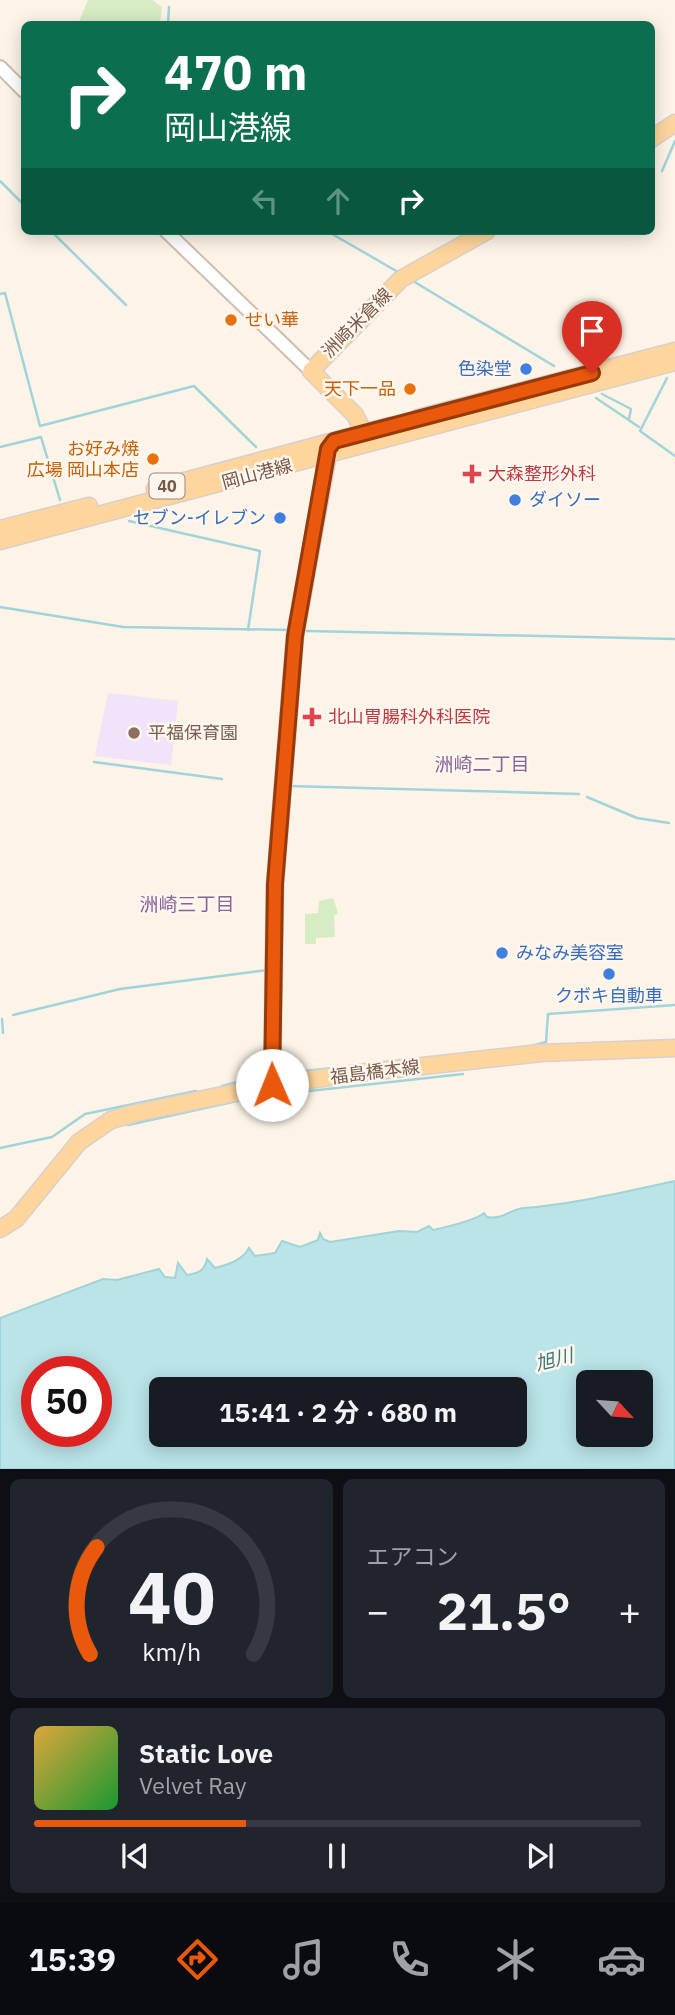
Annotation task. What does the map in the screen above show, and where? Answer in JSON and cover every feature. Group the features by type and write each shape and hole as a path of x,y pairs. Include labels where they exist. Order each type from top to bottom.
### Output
{"main road":[{"path":"655,136 675,123"},
{"name":"洲崎米倉線","path":"367,438 355,415 310,371 405,277 480,235"},
{"name":"岡山港線","path":"0,541 562,386 675,351"},
{"name":"岡山港線","path":"562,386 675,362"},
{"path":"272,1085 275,884 295,636 330,448"},
{"name":"岡山港線","path":"0,529 330,448"},
{"name":"福島橋本線","path":"0,1229 16,1219 71,1151 111,1120 272,1085 541,1053 675,1048"}],"street":[{"path":"0,67 21,88"},
{"path":"170,235 310,371"}],"shaded area":[{"path":"108,693 178,701 171,765 95,756"}],"green space":[{"path":"88,0 152,0 162,7 160,21 79,21"},
{"path":"333,898 338,913 334,916 335,937 316,938 316,944 305,944 305,914 318,913 319,901"}],"water":[{"name":"旭川","path":"675,1181 675,1469 0,1469 0,1318 103,1279 117,1280 159,1269 165,1277 175,1278 178,1263 187,1275 203,1269 207,1259 215,1268 239,1259 249,1248 255,1256 275,1253 282,1241 300,1247 318,1240 320,1233 323,1239 330,1242 399,1231 417,1232 429,1226 433,1230 467,1221 484,1213 487,1217 498,1217 519,1209 580,1201"}],"waterway":[{"path":"168,21 169,7"},
{"path":"662,171 675,141"},
{"path":"0,181 21,202"},
{"path":"55,235 126,305"},
{"path":"334,235 398,272"},
{"path":"413,281 554,366"},
{"path":"0,294 5,293 40,426 194,386 256,447"},
{"path":"667,378 640,431 675,456"},
{"path":"602,394 631,409 629,419"},
{"path":"596,398 639,427"},
{"path":"0,447 41,437 60,500"},
{"path":"129,521 260,551 248,630"},
{"path":"0,607 123,627 289,630"},
{"path":"307,631 675,639"},
{"path":"94,762 222,779"},
{"path":"289,786 579,794"},
{"path":"587,797 637,818 669,823"},
{"path":"13,1015 120,989 267,970"},
{"path":"277,1074 528,1047 546,1042 548,1014 675,1005"},
{"path":"2,1019 3,1033"},
{"path":"264,1096 463,1074"},
{"path":"222,1086 265,1075"},
{"path":"0,1148 52,1137 85,1114 196,1091"},
{"path":"128,1125 255,1097"}],"place":[{"name":"せい華","path":"231,320"},
{"name":"色染堂","path":"526,369"},
{"name":"天下一品","path":"410,389"},
{"name":"お好み焼 広場 岡山本店","path":"153,459"},
{"name":"大森整形外科","path":"472,474"},
{"name":"ダイソー","path":"515,500"},
{"name":"セブン-イレブン","path":"280,518"},
{"name":"北山胃腸科外科医院","path":"312,717"},
{"name":"平福保育園","path":"134,733"},
{"name":"みなみ美容室","path":"502,953"},
{"name":"クボキ自動車","path":"609,974"}],"district":[{"name":"洲崎二丁目","path":"482,764"},
{"name":"洲崎三丁目","path":"187,904"}],"route":[{"path":"272,1085 275,884 295,636 328,449 334,441 592,373"}]}
